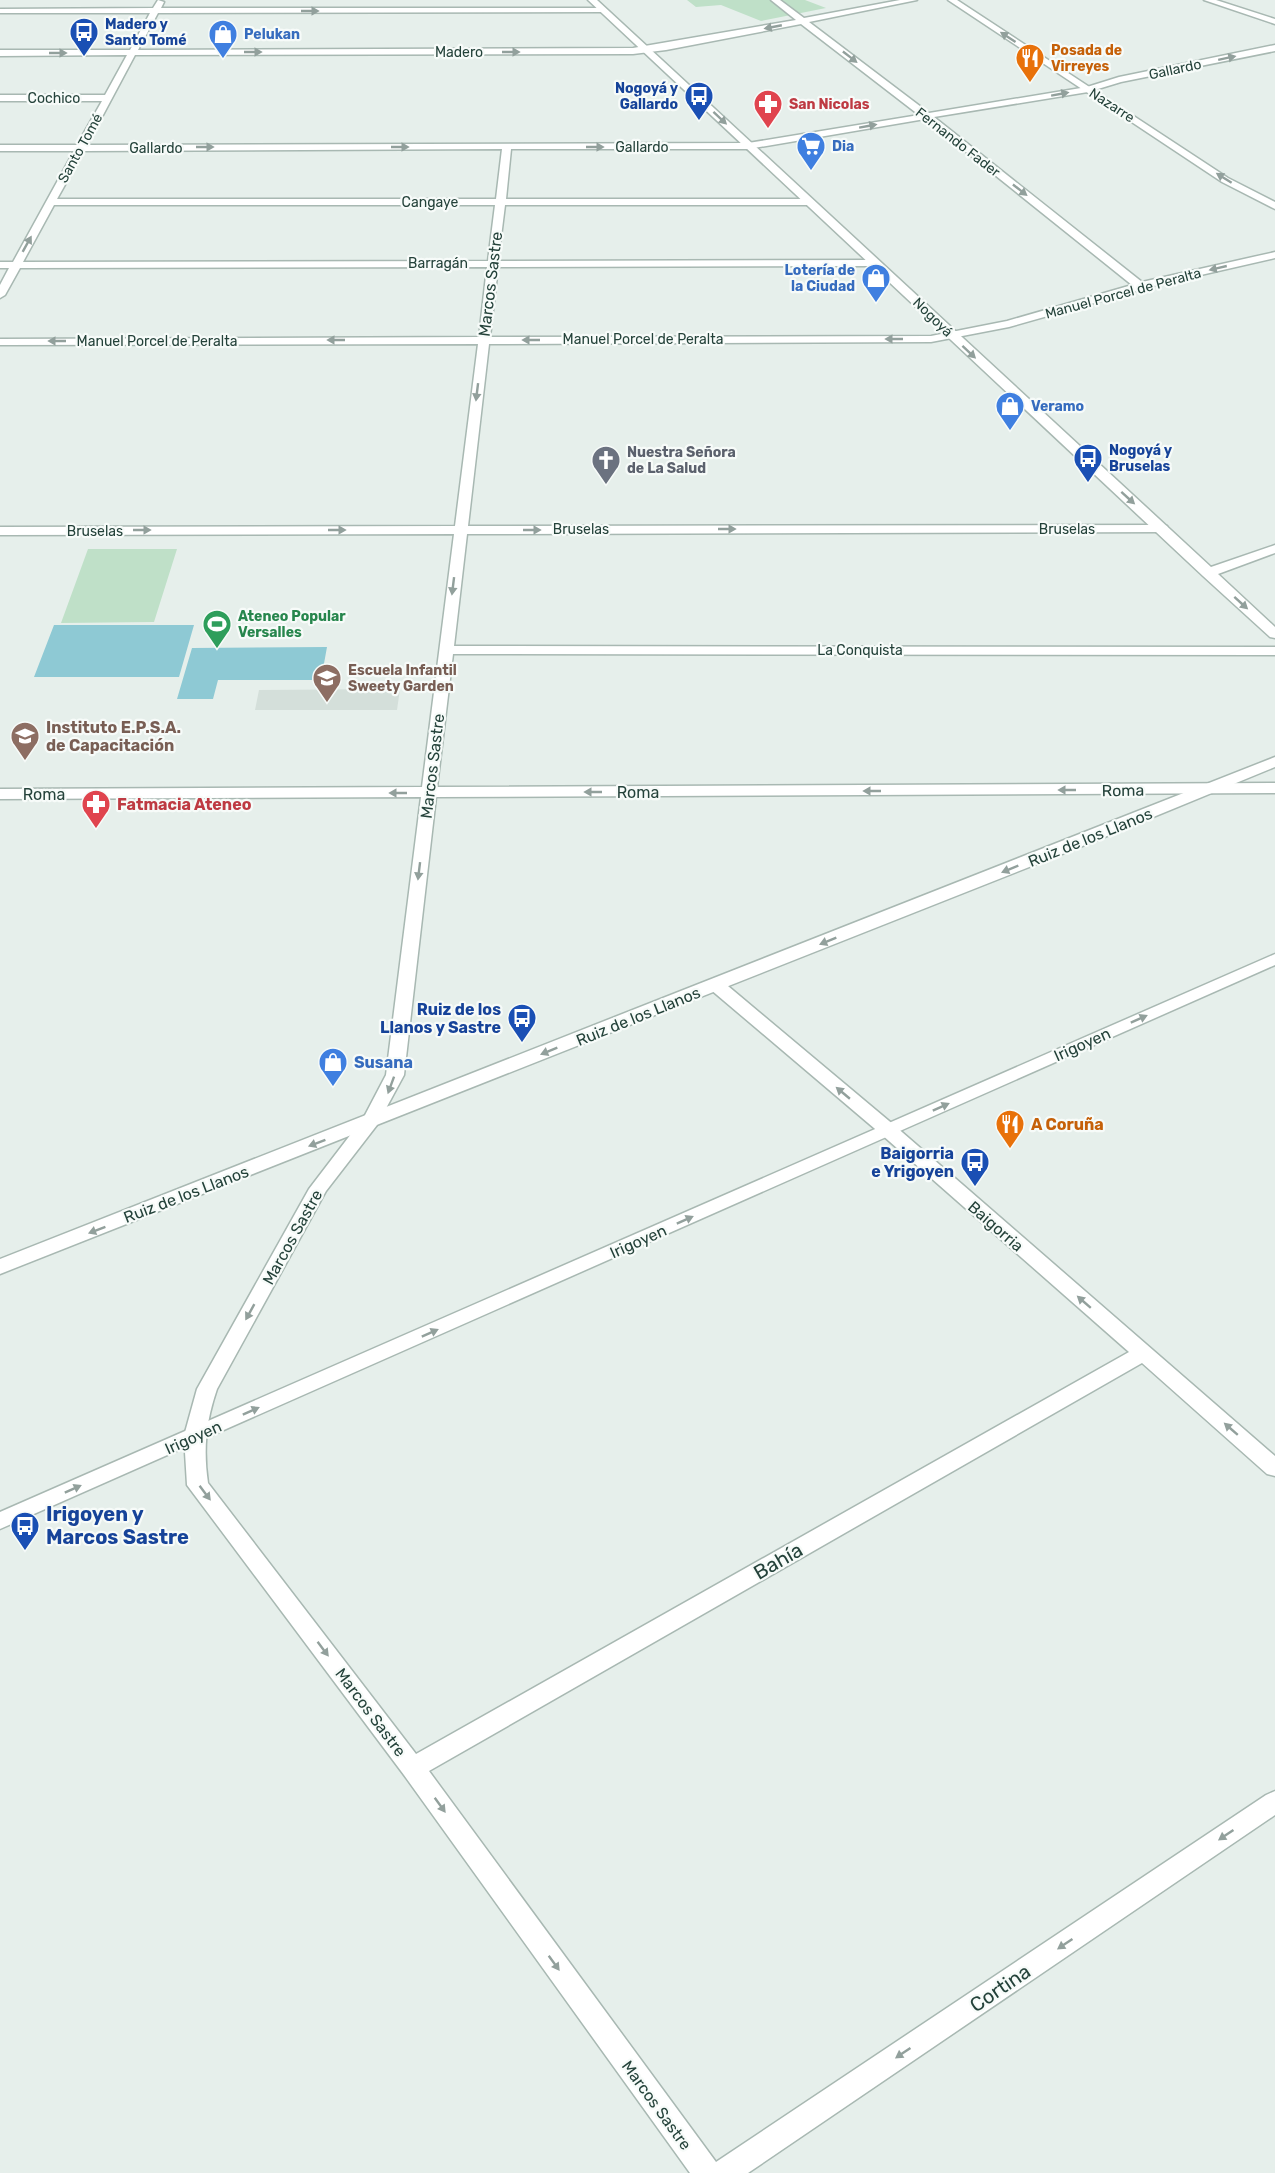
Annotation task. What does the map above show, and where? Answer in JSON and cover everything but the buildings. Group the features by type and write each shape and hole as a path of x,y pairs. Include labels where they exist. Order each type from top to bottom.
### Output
{"street":[{"name":"Santo Tomé","path":"0,296 160,0"},
{"name":"Nogoyá","path":"592,0 1275,634"},
{"name":"Fernando Fader","path":"775,0 927,116 1140,286"},
{"name":"Madero","path":"0,53 645,50 913,0"},
{"name":"Nazarre","path":"952,0 1226,180 1275,206"},
{"path":"1208,0 1275,22"},
{"path":"0,11 603,10"},
{"name":"Gallardo","path":"0,148 748,146 1088,89 1275,48"},
{"name":"Cochico","path":"0,98 107,98"},
{"name":"Marcos Sastre","path":"507,147 395,1075 388,1094 372,1122 334,1166 318,1189 207,1389 197,1414 193,1438 194,1461 198,1485 413,1768 706,2173"},
{"name":"Cangaye","path":"50,202 810,202"},
{"name":"Manuel Porcel de Peralta","path":"0,342 932,339 1015,321 1140,286 1275,255"},
{"name":"Barragán","path":"0,265 876,263"},
{"name":"Bruselas","path":"0,531 1162,529"},
{"path":"1208,573 1275,549"},
{"name":"La Conquista","path":"446,650 1275,651"},
{"name":"Ruiz de los Llanos","path":"0,1267 372,1122 1275,762"},
{"name":"Roma","path":"0,794 1275,788"},
{"name":"Irigoyen","path":"0,1521 193,1438 1275,959"},
{"name":"Baigorria","path":"716,985 888,1130 1275,1468"},
{"name":"Bahía","path":"413,1768 1143,1353"},
{"name":"Cortina","path":"724,2173 1275,1803"}],"shaded area":[{"name":"Escuela Infantil Sweety Garden","path":"400,689 397,710 255,710 259,690"}],"green space":[{"path":"687,0 805,0 826,8 761,21 721,5 696,7"},
{"path":"88,549 177,549 154,622 61,623"}],"water":[{"path":"54,625 194,625 179,677 34,677"},
{"path":"327,647 321,680 218,680 213,699 177,699 192,648"}],"place":[{"name":"Madero y Santo Tomé","path":"84,58"},
{"name":"Pelukan","path":"223,60"},
{"name":"Posada de Virreyes","path":"1030,84"},
{"name":"Nogoyá y Gallardo","path":"699,122"},
{"name":"San Nicolas","path":"768,130"},
{"name":"Dia","path":"811,172"},
{"name":"Lotería de la Ciudad","path":"876,304"},
{"name":"Veramo","path":"1010,432"},
{"name":"Nogoyá y Bruselas","path":"1088,484"},
{"name":"Nuestra Señora de La Salud","path":"606,486"},
{"name":"Ateneo Popular Versalles","path":"217,650"},
{"name":"Escuela Infantil Sweety Garden","path":"327,704"},
{"name":"Instituto E.P.S.A. de Capacitación","path":"25,762"},
{"name":"Fatmacia Ateneo","path":"96,830"},
{"name":"Ruiz de los Llanos y Sastre","path":"522,1044"},
{"name":"Susana","path":"333,1088"},
{"name":"A Coruña","path":"1010,1150"},
{"name":"Baigorria e Yrigoyen","path":"975,1188"},
{"name":"Irigoyen y Marcos Sastre","path":"25,1552"}]}
